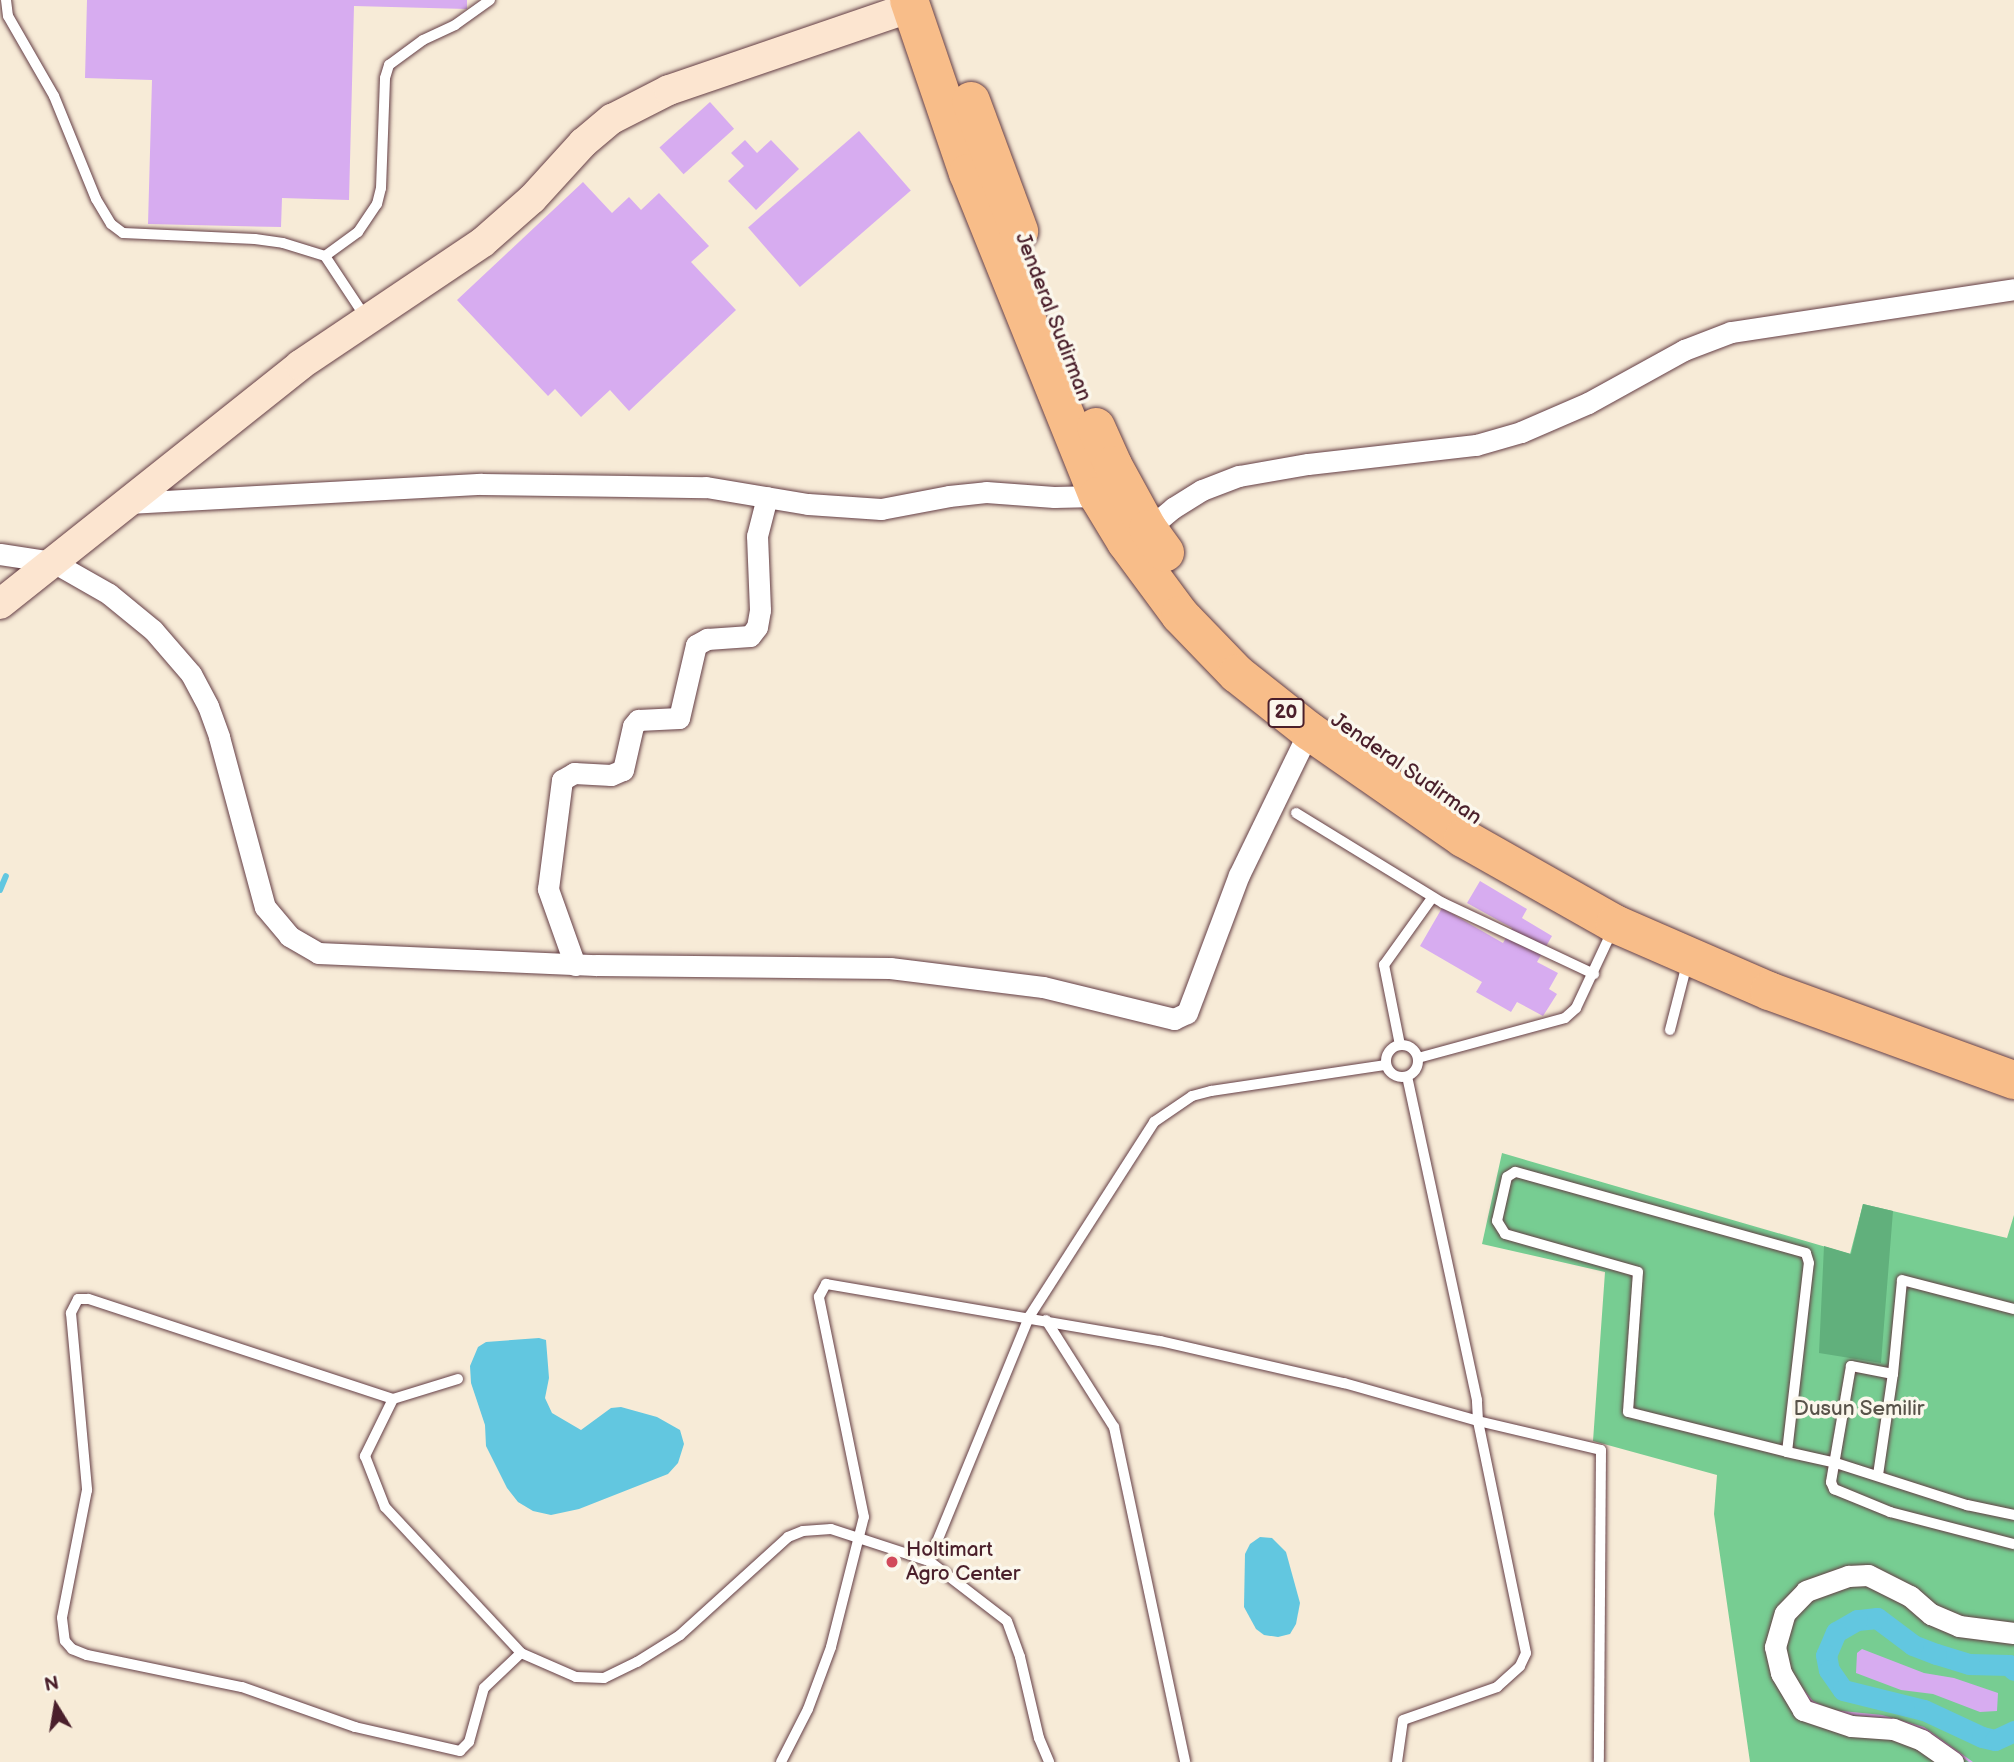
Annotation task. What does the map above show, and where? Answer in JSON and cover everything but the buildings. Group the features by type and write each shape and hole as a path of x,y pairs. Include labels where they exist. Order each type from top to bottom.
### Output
{"highway":[{"name":"20","path":"918,2 968,173 1098,496 1126,542 1180,615 1237,674 1309,731 1463,838 1620,913 1689,958 1769,991 2014,1080"},
{"name":"Jenderal Sudirman","path":"918,2 1113,465 1148,529 1200,600 1254,655 1312,704 1475,818 1620,913 2014,1054"}],"street":[{"path":"0,604 300,365 484,242 532,199 583,143 612,119 669,90 918,2"},
{"path":"1148,529 1173,508 1202,490 1239,475 1308,464 1476,445 1521,432 1588,402 1684,350 1731,332 2014,289"},
{"path":"128,503 481,484 706,486 830,506 881,509 986,492 1054,497 1098,496"},
{"path":"575,964 548,889 562,780 574,773 611,775 623,771 633,726 638,720 679,718 696,645 707,639 750,636 757,627 760,610 757,536 767,497"},
{"path":"0,554 52,562 131,610 191,674 208,706 219,737 265,907 289,936 318,953 575,964 890,968 1043,987 1167,1019 1180,1018 1187,1013 1239,875 1309,731"},
{"path":"1953,1762 1922,1740 1893,1729 1851,1726 1803,1710 1780,1673 1775,1647 1786,1613 1806,1591 1848,1576 1868,1576 1910,1596 1931,1614 1959,1626 2014,1633"}],"lane":[{"path":"6,0 8,16 54,96 96,199 111,224 123,233 255,239 283,243 325,256 368,319"},
{"path":"325,256 358,232 377,204 381,188 385,78 389,65 490,0"},
{"path":"1296,813 1432,898 1594,974"},
{"path":"1400,1045 1384,965 1432,898"},
{"path":"1418,1058 1557,1022 1576,1008 1620,913"},
{"path":"1670,1030 1689,958"},
{"path":"1386,1065 1388,1054 1400,1045 1409,1047 1418,1058"},
{"path":"1386,1065 1396,1077 1407,1077 1415,1072 1418,1058"},
{"path":"929,1561 1030,1317 1154,1122 1170,1108 1211,1091 1386,1065"},
{"path":"1397,1762 1403,1720 1497,1687 1520,1666 1526,1653 1478,1421 1476,1400 1407,1077"},
{"path":"1787,1452 1809,1262 1806,1253 1515,1172 1507,1177 1497,1221 1505,1234 1638,1272 1628,1412 1878,1475 1967,1505 2014,1515"},
{"path":"1878,1475 1893,1374 1902,1280 2014,1309"},
{"path":"781,1762 808,1709 831,1647 864,1517 819,1297 822,1286 826,1284 1160,1341 1344,1383 1478,1421 1601,1450 1599,1762"},
{"path":"458,1378 393,1399 88,1299 78,1299 71,1313 87,1490 62,1618 65,1640 72,1649 87,1655 242,1687 355,1727 444,1750 460,1751 469,1742 485,1688 521,1653"},
{"path":"1046,1320 1114,1427 1185,1762"},
{"path":"1893,1374 1851,1366 1831,1482 1839,1491 1890,1512 2014,1544"},
{"path":"393,1399 365,1457 385,1507 521,1653 576,1677 604,1678 637,1662 680,1635 788,1537 818,1528 860,1536 929,1561 1007,1621 1020,1657 1039,1738 1049,1762"}],"green space":[{"name":"Dusun Semilir","path":"1502,1153 1850,1254 1863,1204 2007,1238 2014,1215 2014,1762 1750,1762 1714,1514 1717,1475 1593,1441 1605,1272 1482,1244"},
{"path":"1863,1204 1893,1211 1881,1363 1819,1353 1824,1246 1851,1254"}],"water":[{"path":"539,1338 546,1340 549,1378 545,1398 552,1413 581,1430 611,1408 621,1407 657,1417 680,1430 684,1444 678,1463 668,1474 579,1509 551,1515 533,1511 518,1502 507,1488 486,1446 485,1425 471,1383 470,1366 478,1347 486,1342"},
{"path":"1260,1537 1272,1538 1286,1552 1300,1603 1296,1624 1290,1634 1278,1637 1264,1635 1256,1629 1244,1607 1245,1554 1250,1544"}],"waterway":[{"path":"0,890 6,876"},
{"path":"2014,1670 2009,1665 1969,1664 1936,1654 1913,1645 1877,1618 1857,1620 1836,1632 1826,1655 1829,1670 1843,1690 1924,1710 1982,1737 1995,1740 2014,1731"}],"place":[{"name":"Holtimart Agro Center","path":"892,1562"}]}
